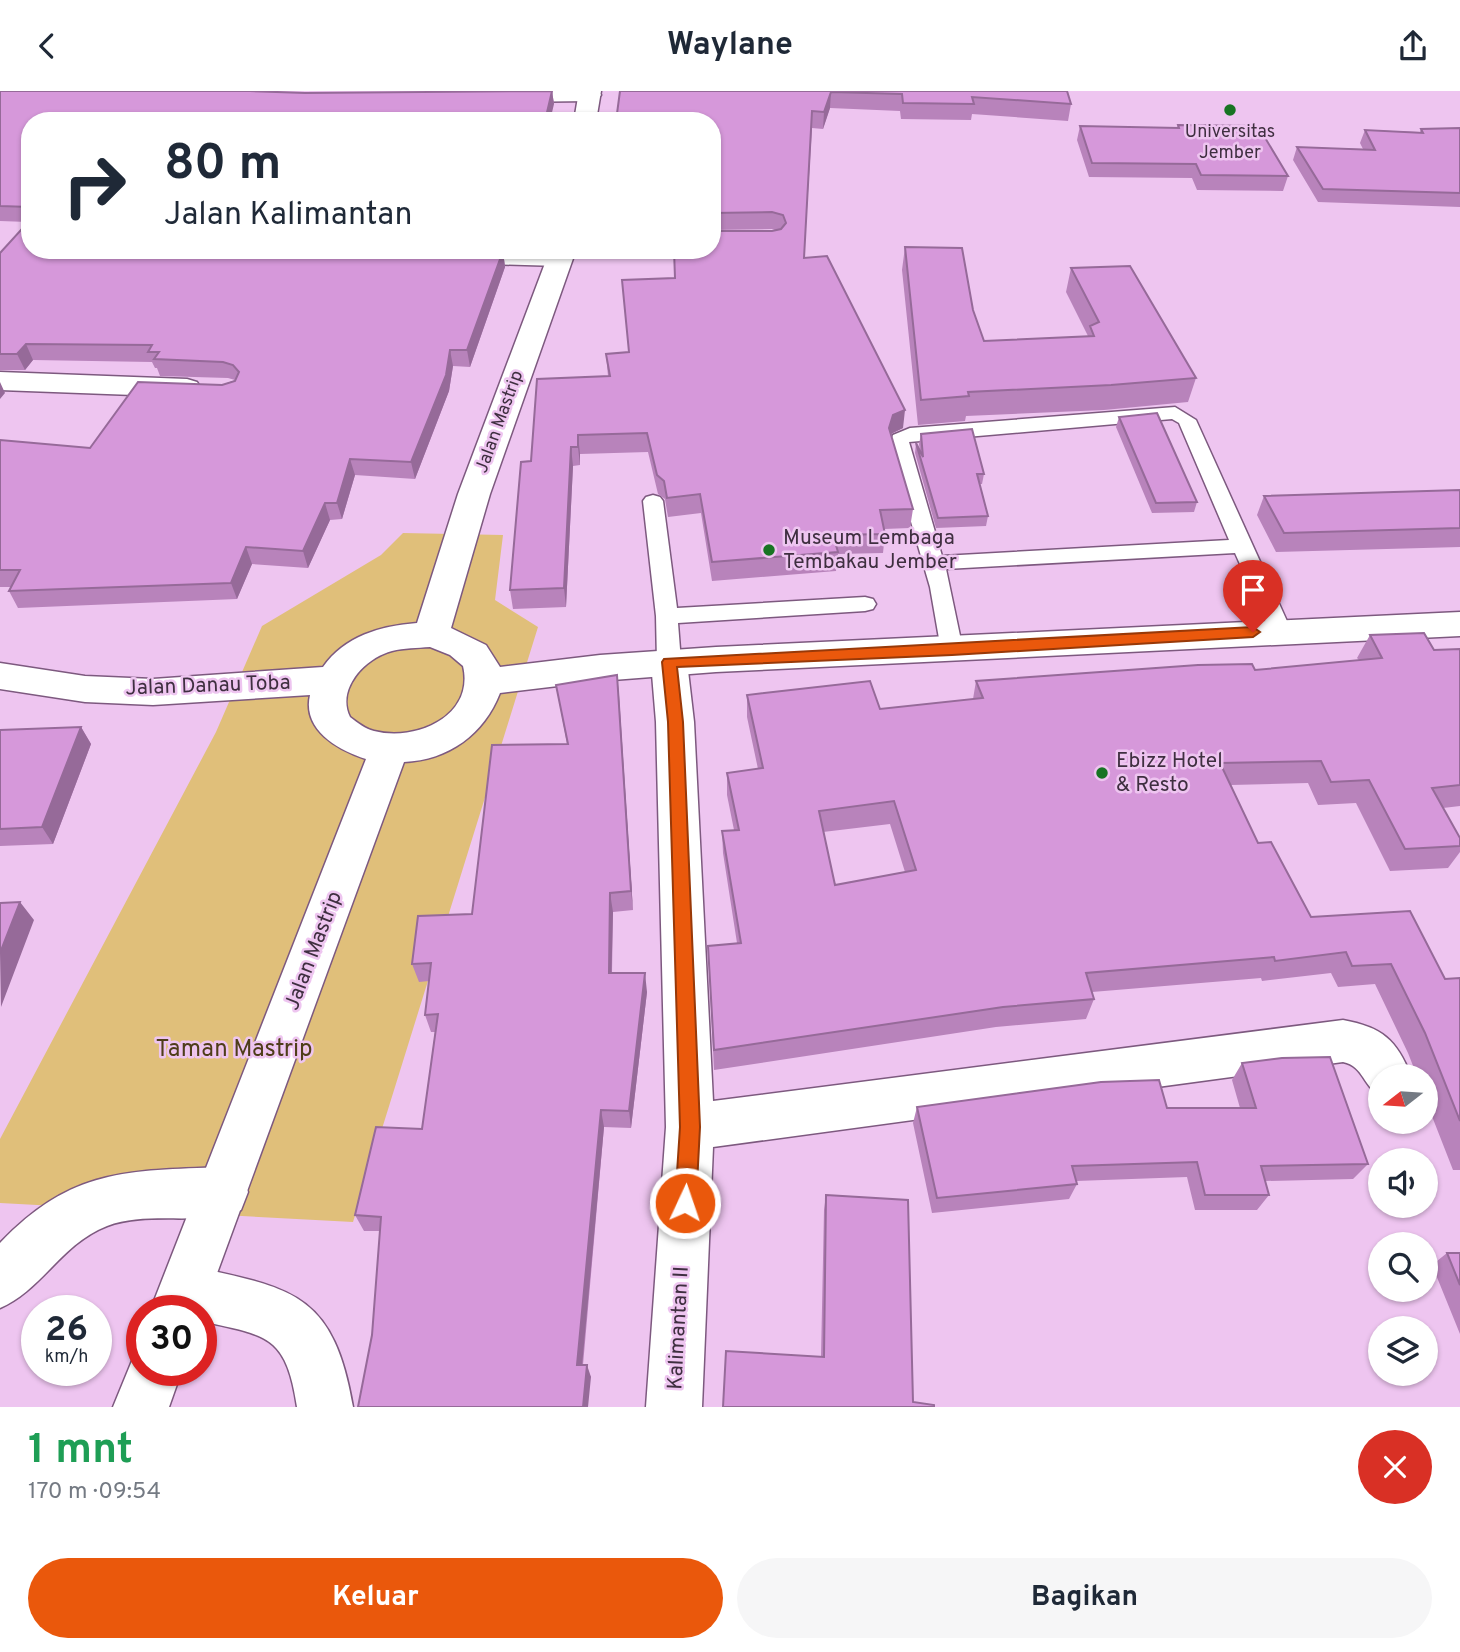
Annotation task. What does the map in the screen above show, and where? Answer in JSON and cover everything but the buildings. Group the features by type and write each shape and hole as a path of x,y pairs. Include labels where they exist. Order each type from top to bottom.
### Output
{"main road":[{"path":"480,96 590,93 587,112"},
{"name":"Jalan Mastrip","path":"431,635 474,493 559,259"},
{"path":"0,381 215,389"},
{"path":"485,682 543,673 669,662 952,650 1280,630 1460,624"},
{"path":"431,635 459,644 478,660 485,682 481,702 467,721 445,736 418,746 389,749 363,744 344,733 331,717 327,699 332,680 348,660 373,645 401,636 431,635"},
{"name":"Kalimantan II","path":"669,662 675,722 690,1127 674,1407"},
{"name":"Jalan Danau Toba","path":"0,676 85,689 153,692 332,680"},
{"name":"Jalan Mastrip","path":"183,1295 389,749"},
{"path":"690,1127 1343,1041 1361,1044 1370,1049 1382,1064"},
{"path":"0,1282 27,1250 85,1210 110,1200 139,1195 223,1192"},
{"path":"217,1305 268,1311 290,1322 306,1338 316,1355 325,1407"},
{"path":"141,1407 149,1386"}],"lane":[{"path":"952,650 934,563 899,446 903,437 915,433 1175,413 1187,420 1280,630"},
{"path":"653,501 667,616 669,662"},
{"path":"934,563 1242,546"},
{"path":"667,616 865,604"}],"green space":[{"name":"Taman Mastrip","path":"403,533 503,535 495,600 538,627 353,1222 0,1203 0,1139 216,732 262,626 381,555"}],"place":[{"name":"Universitas Jember","path":"1230,110"},
{"name":"Museum Lembaga Tembakau Jember","path":"769,550"},
{"name":"Ebizz Hotel & Resto","path":"1102,773"}],"route":[{"path":"685,1203 690,1127 675,722 669,662 952,650 1253,632"}]}
